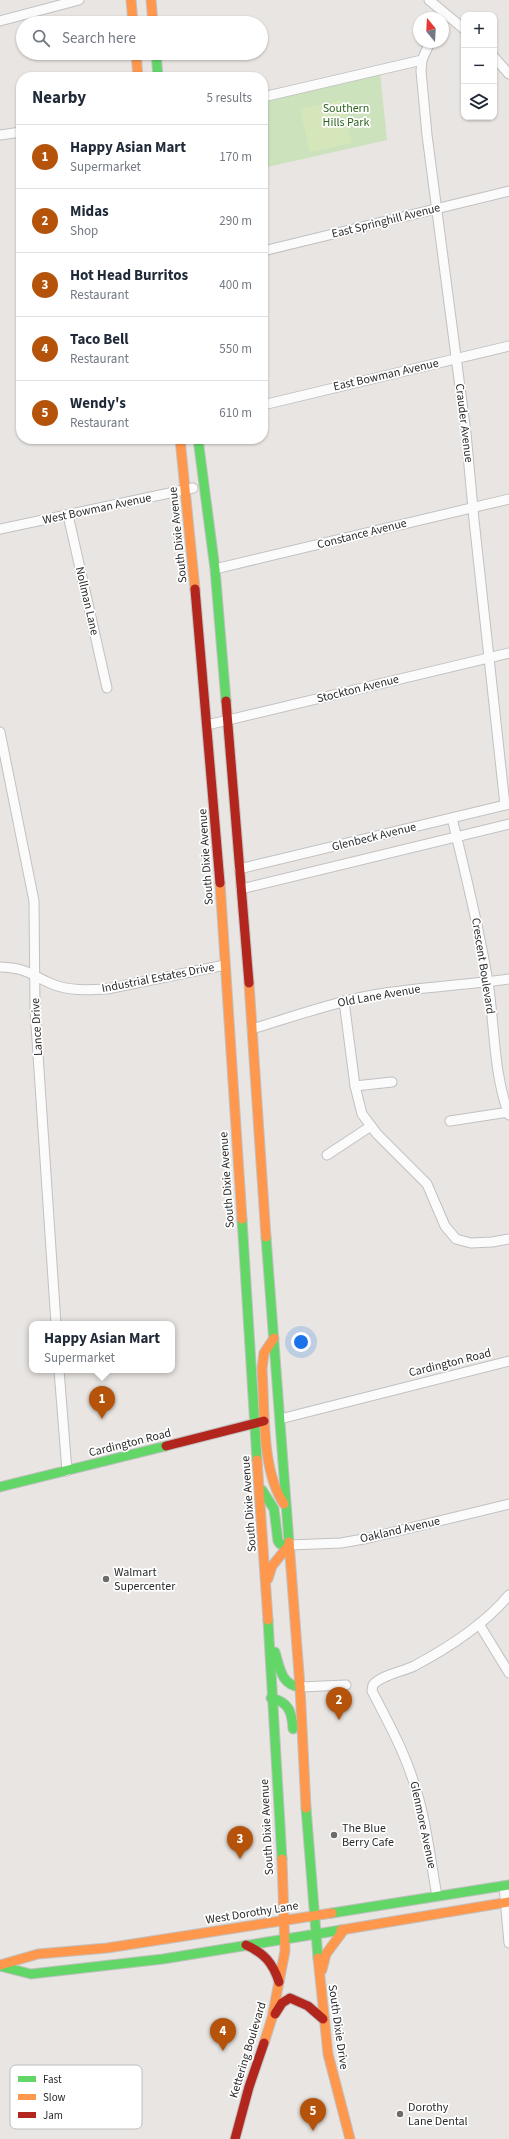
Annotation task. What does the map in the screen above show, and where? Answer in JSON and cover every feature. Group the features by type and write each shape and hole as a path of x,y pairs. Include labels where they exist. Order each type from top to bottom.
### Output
{"main road":[{"path":"131,0 132,16"},
{"path":"151,0 152,16"},
{"path":"137,60 138,72"},
{"path":"157,60 158,72"},
{"name":"South Dixie Avenue","path":"181,444 189,489 225,965 254,1424 266,1583 280,1819 282,1921"},
{"path":"189,444 189,489 197,508"},
{"path":"199,444 215,569 228,720 300,1687 304,1789 315,1916"},
{"path":"199,522 212,546"},
{"path":"274,1338 264,1352 262,1369 271,1482 286,1506"},
{"name":"Cardington Road","path":"0,1487 67,1472 266,1421"},
{"path":"260,1488 274,1510 278,1541 280,1544 289,1545"},
{"path":"266,1583 272,1566 289,1545"},
{"path":"268,1634 286,1684 292,1688 300,1687"},
{"path":"272,1698 282,1700 292,1712 295,1744 304,1789"},
{"path":"275,1900 281,1879"},
{"name":"West Dorothy Lane","path":"0,1965 38,1954 106,1948 506,1885"},
{"name":"West Dorothy Lane","path":"0,1965 31,1974 163,1959 284,1938 343,1931 507,1902"},
{"path":"251,1925 264,1919 271,1913"},
{"name":"South Dixie Drive","path":"315,1916 323,2019 329,2059 350,2139"},
{"name":"Kettering Boulevard","path":"235,2139 249,2088 260,2061 272,2018 285,1951 282,1921"},
{"path":"320,1980 326,1954 343,1931"},
{"path":"246,1945 260,1950 266,1956 276,1970 279,1983"},
{"path":"272,2018 282,2003 290,1998 302,2001 313,2008 323,2019"}],"street":[{"path":"19,16 78,0"},
{"path":"429,0 439,12"},
{"path":"0,21 16,17"},
{"path":"449,19 461,27"},
{"name":"Crauder Avenue","path":"427,48 422,60 421,71 427,135 455,359 466,433 489,658 507,805"},
{"path":"268,96 422,60"},
{"path":"497,60 509,74"},
{"path":"0,135 16,133"},
{"name":"East Springhill Avenue","path":"268,250 509,191"},
{"name":"East Bowman Avenue","path":"268,404 509,346"},
{"name":"West Bowman Avenue","path":"0,529 189,489"},
{"name":"Constance Avenue","path":"215,569 509,499"},
{"name":"Nollman Lane","path":"68,515 107,688"},
{"name":"Stockton Avenue","path":"207,725 509,653"},
{"name":"Lance Drive","path":"0,732 34,901 37,1039 56,1321"},
{"name":"Glenbeck Avenue","path":"239,868 507,805"},
{"name":"Crescent Boulevard","path":"452,818 472,900 488,982 495,1054 509,1113"},
{"name":"Glenbeck Avenue","path":"241,889 509,824"},
{"name":"Industrial Estates Drive","path":"0,967 21,968 62,987 89,990 107,989 225,965"},
{"name":"Old Lane Avenue","path":"252,1029 344,1002 400,991 509,979"},
{"path":"344,1002 356,1086 362,1114 371,1126 427,1184 445,1226 456,1239 471,1243 492,1242 509,1238"},
{"path":"356,1086 392,1082"},
{"path":"450,1121 509,1113"},
{"path":"327,1155 371,1126"},
{"name":"Cardington Road","path":"280,1419 509,1361"},
{"path":"59,1373 67,1472"},
{"name":"Oakland Avenue","path":"289,1545 341,1543 369,1538 509,1504"},
{"path":"509,1595 479,1624 509,1673"},
{"name":"Glenmore Avenue","path":"437,1896 426,1836 413,1780 396,1738 372,1691 376,1682 429,1658 479,1624"},
{"path":"300,1687 346,1685"},
{"path":"506,1885 509,1943"}],"green space":[{"name":"Southern Hills Park","path":"380,73 387,140 268,167 268,101"},
{"path":"342,100 352,143 310,152 300,109"}],"traffic: fast":[{"path":"157,60 158,72"},
{"path":"199,444 215,569 226,701"},
{"path":"242,1219 257,1460"},
{"path":"266,1237 289,1542"},
{"path":"0,1487 166,1446"},
{"path":"262,1490 274,1509 278,1541 280,1544 289,1545"},
{"path":"268,1620 282,1859"},
{"path":"275,1652 282,1675 289,1683 300,1687"},
{"path":"271,1698 286,1705 292,1718 293,1729"},
{"path":"306,1808 318,1958"},
{"path":"332,1913 509,1885"},
{"path":"0,1966 31,1974 163,1959 341,1930"}],"traffic: slow":[{"path":"131,0 132,16"},
{"path":"151,0 152,16"},
{"path":"137,60 138,72"},
{"path":"180,444 195,589"},
{"path":"220,883 242,1219"},
{"path":"249,983 266,1237"},
{"path":"274,1338 264,1353 262,1369 264,1421 271,1474 284,1504"},
{"path":"257,1460 268,1620"},
{"path":"289,1542 300,1687 306,1808"},
{"path":"268,1579 272,1566 289,1545"},
{"path":"264,2043 272,2018 285,1951 282,1859"},
{"path":"341,1930 509,1902"},
{"path":"0,1965 38,1954 107,1948 332,1913"},
{"path":"322,1970 326,1954 343,1931"},
{"path":"318,1958 328,2054 350,2139"}],"traffic: jam":[{"path":"195,589 220,883"},
{"path":"226,701 249,983"},
{"path":"166,1446 264,1421"},
{"path":"246,1945 258,1951 267,1959 274,1969 279,1982"},
{"path":"275,2014 282,2003 290,1998 308,2006 323,2019"},
{"path":"235,2139 249,2087 264,2043"}],"place":[{"name":"Happy Asian Mart","path":"102,1419"},
{"name":"Walmart Supercenter","path":"106,1579"},
{"name":"Midas","path":"339,1720"},
{"name":"The Blue Berry Cafe","path":"334,1835"},
{"name":"Hot Head Burritos","path":"240,1859"},
{"name":"Taco Bell","path":"223,2051"},
{"name":"Dorothy Lane Dental","path":"400,2114"},
{"name":"Wendy's","path":"313,2131"}]}
